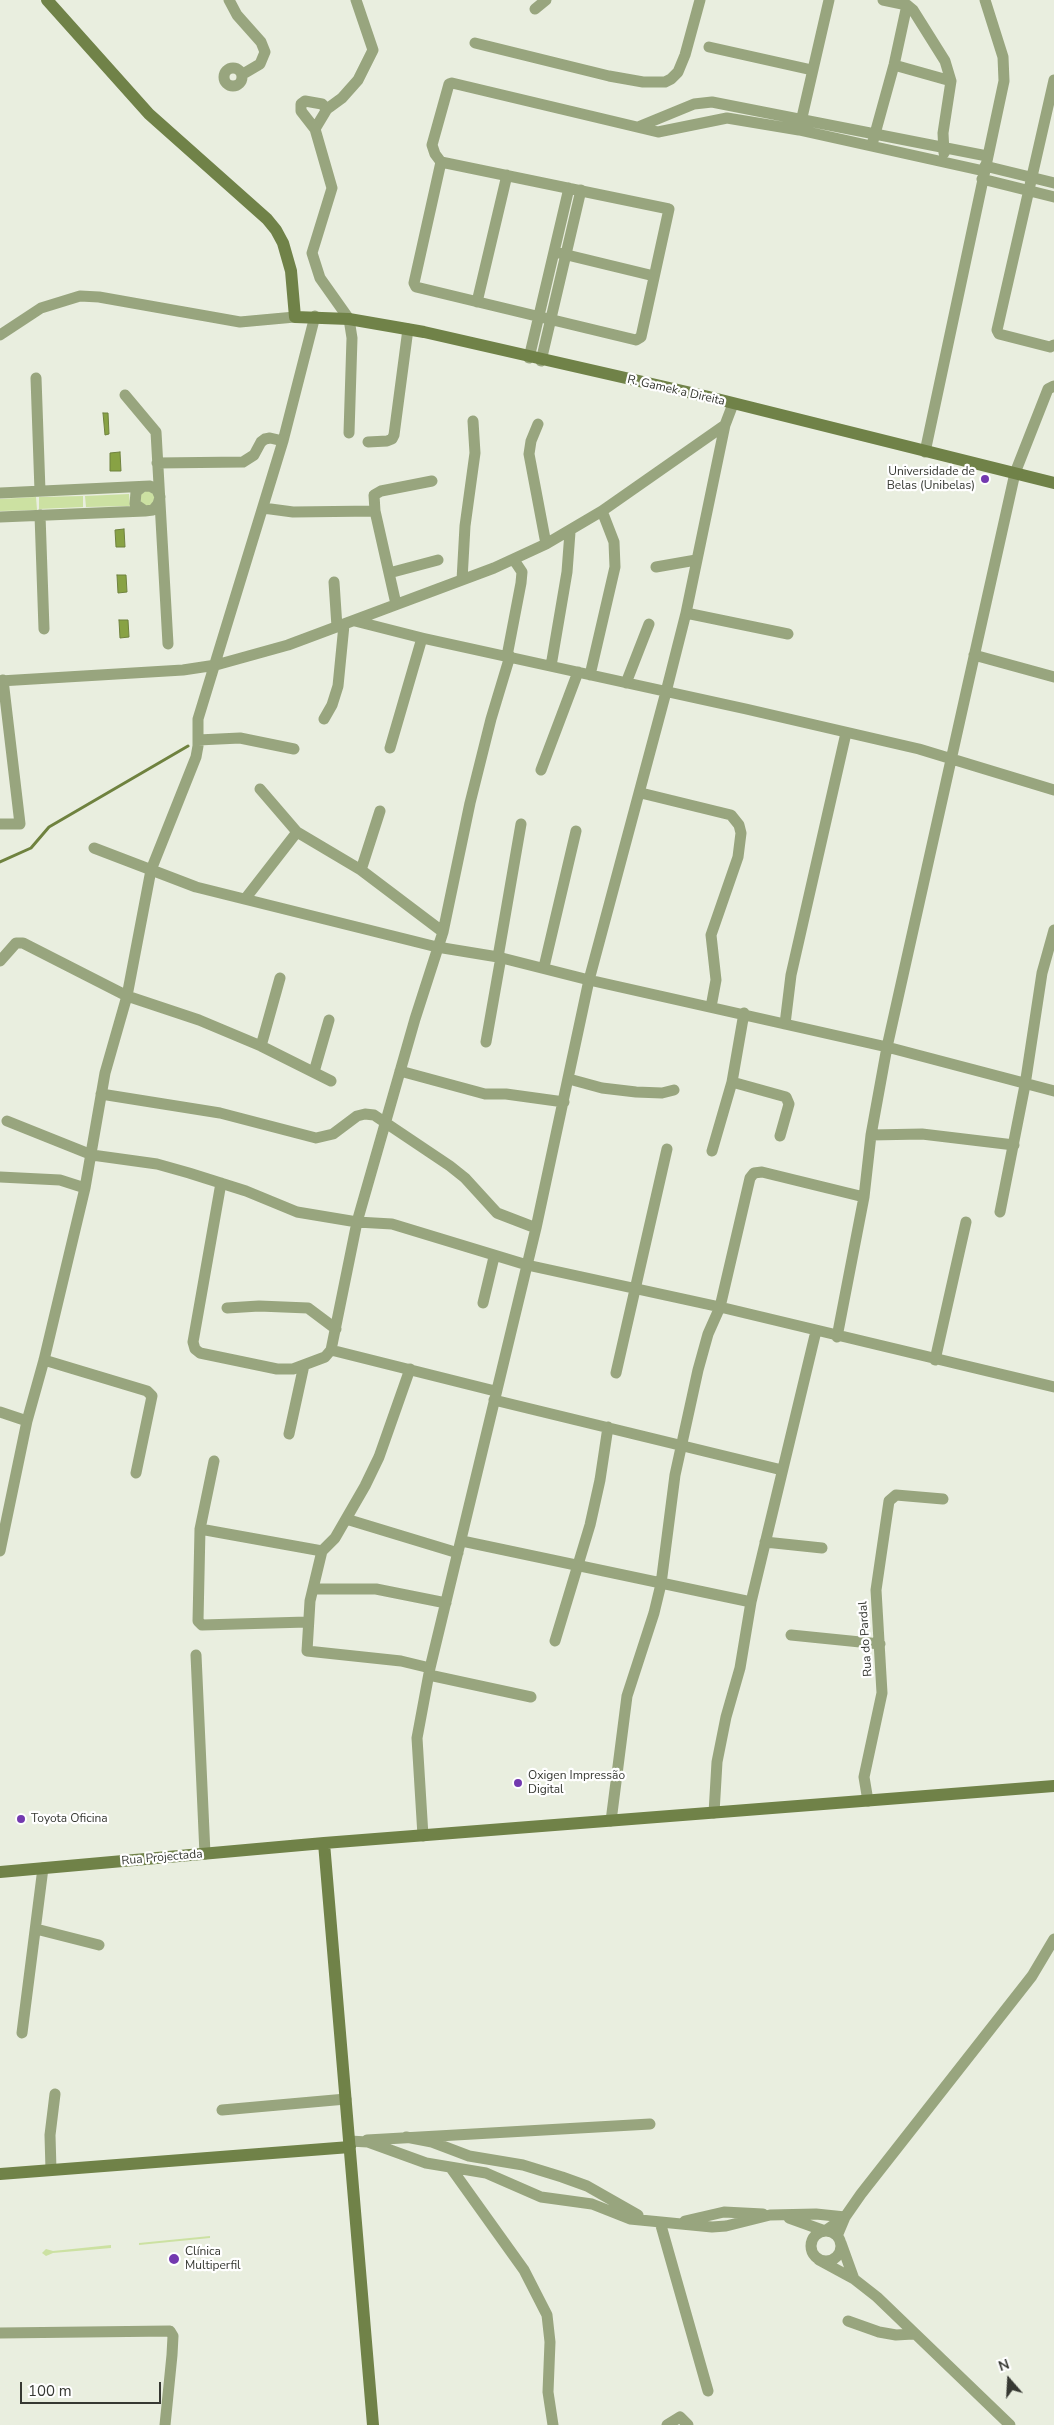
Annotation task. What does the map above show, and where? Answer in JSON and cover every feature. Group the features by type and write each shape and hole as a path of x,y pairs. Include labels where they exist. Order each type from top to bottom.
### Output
{"main road":[{"path":"47,0 149,114 254,207 276,230 284,243 291,271 295,317"},
{"name":"R. Gamek a Direita","path":"295,317 315,316 349,319 408,329 732,404 1054,483"},
{"name":"Rua Projectada","path":"0,1872 324,1843 1054,1786"},
{"path":"324,1843 372,2425"},
{"path":"0,2174 350,2144"}],"street":[{"path":"229,0 237,15 261,42 264,52 260,64 242,74"},
{"path":"315,129 326,109 342,98 358,80 372,50 356,0"},
{"path":"535,9 546,0"},
{"path":"475,43 609,76 643,82 665,82 678,72 685,55 700,0"},
{"path":"800,125 829,0"},
{"path":"882,0 907,5 920,18 945,61 951,81 943,133 945,147 942,162"},
{"path":"925,452 1005,69 996,30 985,0"},
{"path":"872,147 894,65 907,5"},
{"path":"709,47 812,70"},
{"path":"894,65 951,81"},
{"path":"1054,80 998,332 999,334 1050,347 1054,345"},
{"path":"441,162 414,283 417,287 640,339 669,209 441,162 434,154 432,144 447,86 450,84 665,132 721,117 874,134 931,144 945,147 1030,191 1054,197"},
{"path":"326,109 322,104 310,101 302,104 301,110 315,129 332,188 313,246 312,261 320,278 349,319 352,338 349,433"},
{"path":"638,127 694,104 712,102 800,125 872,147 1054,183"},
{"path":"927,159 931,144 943,133"},
{"path":"477,302 507,175"},
{"path":"535,359 539,316 569,188"},
{"path":"535,359 552,320 581,190"},
{"path":"554,252 654,276"},
{"path":"0,335 41,308 80,296 99,297 240,322 295,317"},
{"path":"0,1550 27,1421 44,1360 86,1188 105,1073 127,996 151,870 196,757 198,719 283,441 315,316"},
{"path":"368,442 387,441 392,439 394,435 408,329"},
{"path":"36,378 40,492"},
{"path":"837,1337 864,1197 887,1047 1014,473 1048,389 1054,386"},
{"path":"125,395 154,427 157,438 168,644"},
{"path":"423,1836 417,1738 429,1672 536,1228 589,980 641,793 686,613 724,425 732,404"},
{"path":"462,580 464,526 475,454 473,421"},
{"path":"538,424 531,441 529,454 546,544"},
{"path":"0,824 20,824 1,681 93,677 183,670 216,665 288,645 514,560 570,532 724,425"},
{"path":"158,469 243,462 254,456 265,439 270,438 283,441"},
{"path":"158,469 152,483 136,492 134,500 138,508 158,516 160,521"},
{"path":"396,604 374,500 377,492 432,481"},
{"path":"0,493 144,486 157,490 160,498 156,508 148,511 0,517"},
{"path":"263,508 293,512 375,511"},
{"path":"590,675 615,567 614,542 602,511"},
{"path":"40,516 44,629"},
{"path":"551,666 567,572 570,532"},
{"path":"389,572 438,560"},
{"path":"221,1183 193,1342 195,1349 200,1353 264,1368 293,1368 325,1357 331,1350 358,1222 400,1071 443,932 475,785 509,656 522,572 514,560"},
{"path":"656,567 696,560"},
{"path":"324,719 332,706 338,686 346,624 334,582"},
{"path":"686,613 788,634"},
{"path":"346,624 509,656 846,734 952,759 1054,790"},
{"path":"626,683 649,624"},
{"path":"390,748 422,638"},
{"path":"974,655 1054,677"},
{"path":"541,770 578,672"},
{"path":"785,1024 791,975 846,734"},
{"path":"198,740 240,738 294,749"},
{"path":"260,788 297,832 361,870 443,932"},
{"path":"641,793 731,815 739,825 741,838 738,857 711,935 716,980 711,1007"},
{"path":"361,870 380,811"},
{"path":"486,1042 521,824"},
{"path":"544,967 576,831"},
{"path":"245,899 297,832"},
{"path":"94,848 196,887 437,947 500,957 589,980 744,1013 887,1047 1054,1091"},
{"path":"1000,1212 1025,1084 1042,973 1054,930"},
{"path":"0,961 16,943 23,943 127,996 199,1020 261,1046 331,1081"},
{"path":"261,1046 280,978"},
{"path":"712,1151 732,1082 744,1013"},
{"path":"314,1072 329,1020"},
{"path":"400,1071 475,1092 564,1102"},
{"path":"569,1080 602,1088 636,1092 662,1093 674,1090"},
{"path":"732,1082 786,1097 789,1104 780,1136"},
{"path":"101,1094 220,1113 316,1138 332,1134 357,1116 365,1114 374,1115 465,1178 496,1213 536,1228"},
{"path":"7,1121 52,1141 92,1155 157,1164 246,1191 296,1212 358,1222 392,1224 527,1266 720,1308 1054,1387"},
{"path":"872,1135 922,1134 1014,1145"},
{"path":"616,1373 667,1149"},
{"path":"611,1821 627,1696 654,1613 661,1584 669,1510 681,1447 708,1334 720,1308 747,1187 754,1173 762,1172 864,1197"},
{"path":"0,1177 60,1180 86,1188"},
{"path":"935,1360 966,1222"},
{"path":"483,1303 494,1256"},
{"path":"227,1308 259,1306 308,1308 336,1328"},
{"path":"714,1813 717,1762 740,1668 750,1602 816,1331"},
{"path":"331,1350 410,1369 681,1447 782,1470"},
{"path":"44,1360 148,1391 152,1396 136,1473"},
{"path":"289,1434 304,1365"},
{"path":"410,1369 379,1457 336,1538 322,1551 307,1622 307,1651 401,1661 429,1672 531,1697"},
{"path":"0,1412 27,1421"},
{"path":"555,1641 579,1566 600,1480 608,1427"},
{"path":"214,1461 200,1529 197,1616 202,1625 307,1622"},
{"name":"Rua do Pardal","path":"868,1801 866,1769 882,1693 876,1590 888,1501 896,1495 943,1499"},
{"path":"346,1520 458,1553"},
{"path":"200,1529 322,1551"},
{"path":"462,1541 750,1602"},
{"path":"765,1542 822,1548"},
{"path":"313,1589 376,1589 446,1603"},
{"path":"791,1635 880,1644"},
{"path":"196,1654 205,1854"},
{"path":"22,2033 43,1868"},
{"path":"36,1929 99,1945"},
{"path":"1010,2425 913,2334 877,2297 854,2279 819,2260 812,2253 811,2243 816,2235 845,2217 1032,1976 1054,1939"},
{"path":"51,2170 50,2135 56,2094"},
{"path":"222,2110 346,2099"},
{"path":"350,2144 406,2137 650,2124"},
{"path":"406,2137 432,2142 469,2156 537,2169 587,2186 633,2214 660,2222"},
{"path":"350,2144 368,2142 426,2163 451,2168 466,2168 486,2173 550,2200 592,2204 630,2219 660,2222 681,2221 724,2212 770,2215 816,2214 845,2217"},
{"path":"451,2168 524,2270 547,2315 550,2342 548,2392 554,2425"},
{"path":"770,2215 796,2220 825,2231 839,2239 854,2279"},
{"path":"819,2260 833,2259 839,2252 839,2239 845,2217"},
{"path":"660,2222 708,2391"},
{"path":"848,2321 879,2332 896,2335 913,2334"},
{"path":"0,2333 170,2331 173,2336 172,2355 165,2425"},
{"path":"667,2425 680,2417 688,2425"}],"shaded area":[{"path":"103,413 108,413 109,434 105,435"},
{"path":"120,452 121,471 110,471 110,453"},
{"path":"147,490 155,495 153,506 142,506 139,496"},
{"path":"129,494 130,506 86,507 85,496"},
{"path":"83,496 83,507 39,509 39,497"},
{"path":"36,497 37,510 0,511 0,499"},
{"path":"124,529 125,547 116,547 115,530"},
{"path":"117,575 126,575 127,592 118,593"},
{"path":"119,620 128,620 129,637 120,638"},
{"path":"210,2236 210,2238 139,2245 139,2243"},
{"path":"111,2245 111,2248 53,2253 46,2256 42,2253 46,2249 53,2251"}],"waterway":[{"path":"0,862 31,848 49,827 188,746"}],"place":[{"name":"Universidade de Belas (Unibelas)","path":"985,479"},
{"name":"Oxigen Impressão Digital","path":"518,1783"},
{"name":"Toyota Oficina","path":"21,1819"},
{"name":"Clínica Multiperfil","path":"174,2259"}]}
